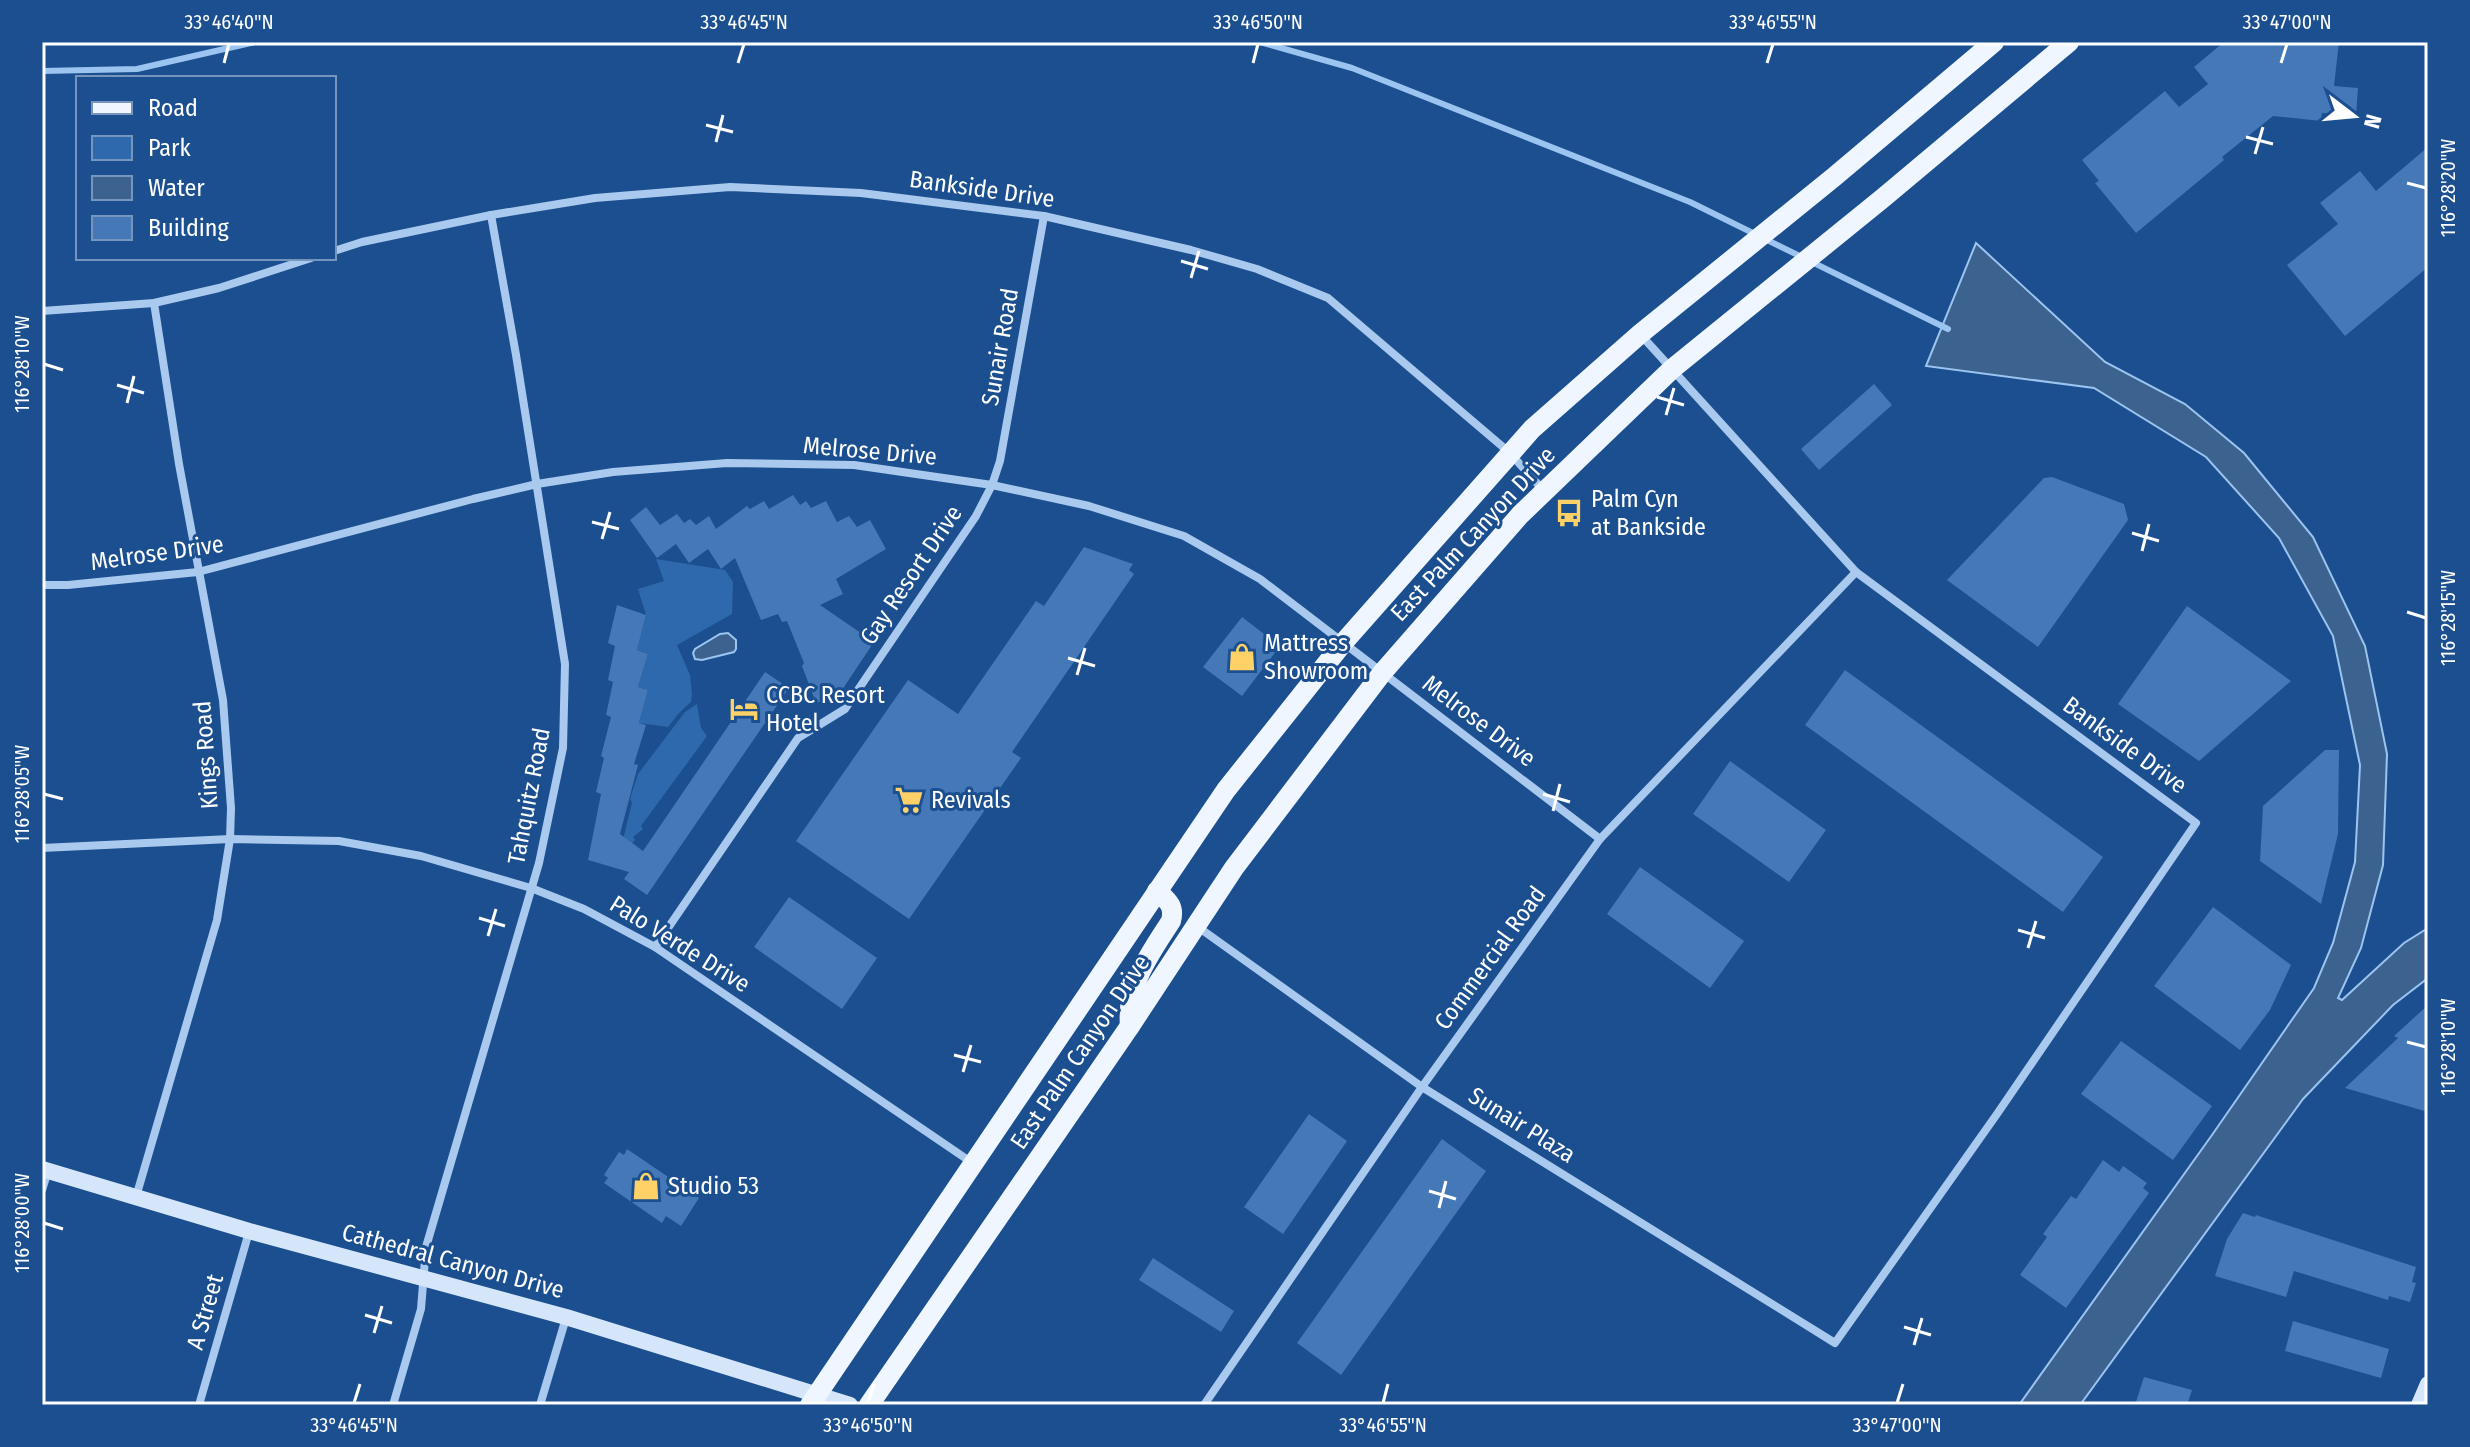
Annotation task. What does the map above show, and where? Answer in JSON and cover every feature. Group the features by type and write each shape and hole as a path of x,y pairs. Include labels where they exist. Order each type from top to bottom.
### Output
{"main road":[{"name":"East Palm Canyon Drive","path":"813,1399 1226,790 1343,643 1532,429 1640,334 1994,42"},
{"name":"East Palm Canyon Drive","path":"869,1405 1198,926 1234,868 1382,673 1520,515 1672,369 2069,42"},
{"path":"1130,1026 1129,1008 1140,971 1174,912 1171,904 1157,891"}],"street":[{"name":"Bankside Drive","path":"336,250 491,215 595,198 730,187 861,193 1044,216 1191,250 1257,269 1328,298 1510,453 1544,491"},
{"name":"Tahquitz Road","path":"393,1405 421,1309 426,1247 531,888 549,821 563,748 565,664 491,215"},
{"name":"Sunair Road","path":"992,485 1000,461 1044,216"},
{"path":"42,311 154,303 219,288 305,260"},
{"name":"Kings Road","path":"136,1197 217,920 230,839 231,808 223,700 179,464 154,303"},
{"name":"Bankside Drive","path":"1640,334 1856,572 2196,823 1997,1114 1835,1343"},
{"name":"Melrose Drive","path":"42,585 198,572 473,499 537,484 613,472 727,463 854,465 992,485 1089,506 1184,536 1260,579 1600,839"},
{"name":"Gay Resort Drive","path":"655,947 798,738 845,709 976,516 992,485"},
{"name":"Commercial Road","path":"1204,1405 1422,1087 1600,839 1856,572"},
{"name":"Palo Verde Drive","path":"42,848 230,839 339,841 421,856 531,888 584,909 655,947 973,1163"},
{"name":"Sunair Plaza","path":"1198,926 1422,1087 1835,1343"},
{"path":"42,1190 45,1170"},
{"name":"Cathedral Canyon Drive","path":"45,1170 249,1231 566,1317 813,1399 850,1405"},
{"name":"A Street","path":"199,1405 249,1231"},
{"path":"540,1405 566,1317"},
{"path":"2419,1405 2428,1384"}],"green space":[{"path":"656,559 725,570 733,582 732,614 677,645 690,675 692,695 691,702 668,727 639,723 648,690 638,687 648,654 637,650 646,615 638,589 664,581"},
{"path":"697,704 701,728 707,736 618,860 638,774 685,712"}],"water":[{"path":"1976,243 2105,362 2185,404 2244,453 2313,537 2365,646 2387,754 2383,865 2361,948 2338,998 2342,1000 2404,943 2428,928 2428,978 2393,1005 2303,1099 2080,1405 2019,1405 2314,988 2333,943 2355,862 2360,765 2333,636 2279,538 2206,457 2094,388 1926,366"},
{"path":"728,633 736,640 734,652 695,659 695,649 720,634"}],"building":[{"path":"2224,42 2339,42 2334,86 2358,88 2356,116 2322,113 2321,121 2273,116 2136,233 2095,183 2099,181 2082,160 2165,91 2179,107 2208,84 2194,67"},
{"path":"2428,147 2428,267 2345,336 2287,265 2338,224 2320,203 2360,171 2376,191"},
{"path":"1874,384 1892,405 1819,470 1801,449"},
{"path":"2052,477 2124,504 2128,520 2038,647 1947,580 2044,478"},
{"path":"793,495 800,505 806,501 811,508 826,501 837,522 849,516 857,527 870,520 886,549 836,579 843,594 820,605 874,642 838,696 816,703 787,621 782,622 778,614 761,620 735,558 721,569 708,549 689,563 676,544 657,558 630,520 646,507 660,525 677,514 684,523 690,519 696,525 709,516 716,529 747,506 750,509 764,501 769,509"},
{"name":"Revivals","path":"1084,547 1133,564 1129,570 1134,574 1012,752 1021,758 909,919 796,841 908,680 958,714 1036,601 1044,606"},
{"path":"617,605 646,615 637,650 648,654 638,687 648,690 639,723 646,725 634,764 638,765 620,834 643,851 765,672 789,688 647,895 624,879 629,872 588,860 601,794 596,792 604,758 601,756 611,717 606,715 613,682 608,680 615,646 608,643"},
{"path":"2187,606 2291,681 2199,761 2118,704"},
{"name":"Mattress Showroom","path":"1242,617 1280,646 1242,696 1203,667"},
{"path":"1845,670 2103,857 2063,912 1805,725"},
{"path":"2325,750 2339,750 2338,834 2321,904 2260,861 2263,806"},
{"path":"1730,761 1826,830 1789,882 1693,814"},
{"path":"1640,867 1744,941 1710,988 1607,914"},
{"path":"789,897 877,958 842,1009 754,947"},
{"path":"2213,907 2291,965 2270,1010 2240,1050 2154,986"},
{"path":"2428,1005 2428,1112 2345,1088 2398,1038 2394,1036"},
{"path":"2121,1041 2212,1106 2173,1160 2081,1094"},
{"path":"1309,1114 1347,1141 1283,1234 1244,1207"},
{"path":"1442,1139 1486,1171 1341,1375 1297,1343"},
{"path":"627,1149 699,1198 681,1226 666,1216 662,1223 604,1183 608,1178 604,1175 619,1152 624,1155"},
{"path":"2103,1160 2119,1172 2123,1166 2147,1183 2143,1188 2149,1193 2066,1308 2020,1275 2047,1237 2043,1234 2071,1196 2076,1199"},
{"path":"2243,1213 2416,1267 2412,1282 2416,1283 2410,1302 2389,1296 2388,1300 2294,1271 2286,1297 2215,1276 2227,1239"},
{"path":"1153,1258 1234,1311 1221,1332 1139,1280"},
{"path":"2293,1321 2389,1349 2381,1378 2285,1351"},
{"path":"2144,1377 2192,1390 2187,1405 2135,1405"}],"waterway":[{"path":"42,71 137,69 255,42"},
{"path":"1260,42 1352,68 1690,202 1948,329"}],"place":[{"name":"Palm Cyn at Bankside","path":"1569,513"},
{"name":"Mattress Showroom","path":"1242,657"},
{"name":"CCBC Resort Hotel","path":"744,709"},
{"name":"Revivals","path":"909,800"},
{"name":"Studio 53","path":"646,1186"}]}
